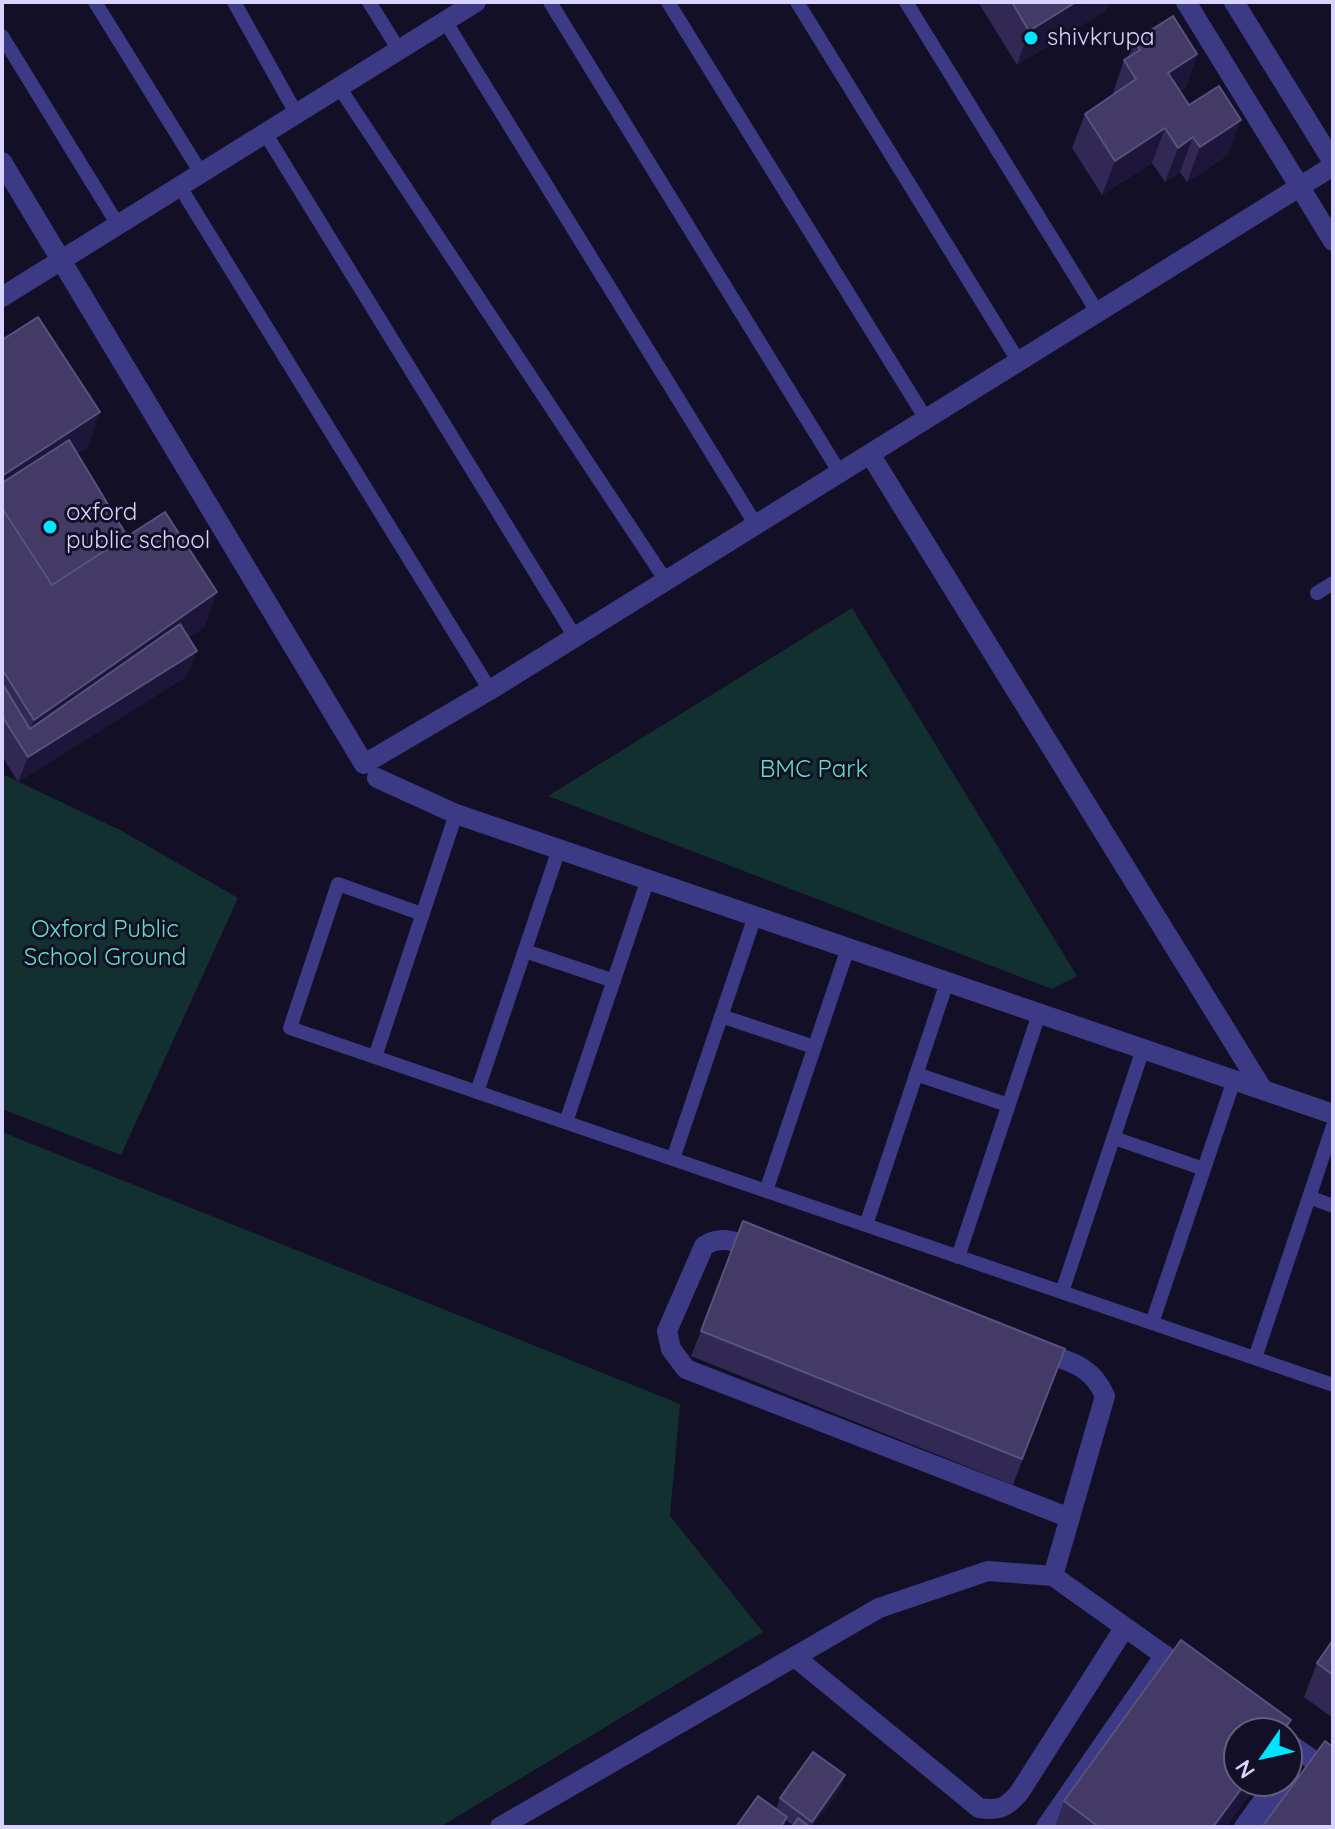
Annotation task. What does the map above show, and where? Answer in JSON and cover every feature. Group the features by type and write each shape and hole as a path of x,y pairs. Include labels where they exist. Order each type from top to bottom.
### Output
{"street":[{"path":"2,297 476,2"},
{"path":"1186,2 1333,241"},
{"path":"370,771 490,690 1333,164 1234,2"},
{"path":"2,162 370,771 456,814 1333,1114"},
{"path":"870,454 1263,1090"},
{"path":"785,1260 725,1238 713,1240 704,1246 667,1331 671,1349 686,1369 1070,1518"},
{"path":"1024,1345 1083,1367 1098,1381 1105,1396 1053,1576"},
{"path":"500,1827 879,1608 988,1571 1053,1576 1201,1681"},
{"path":"795,1657 979,1808 995,1810 1007,1807 1019,1793 1125,1627"},
{"path":"1046,1827 1165,1655"},
{"path":"1303,1753 1333,1774"},
{"path":"1244,1827 1266,1797"},
{"path":"1261,1827 1276,1797"}],"lane":[{"path":"95,2 201,173"},
{"path":"234,2 296,113"},
{"path":"369,2 399,50"},
{"path":"550,2 840,473"},
{"path":"668,2 926,419"},
{"path":"797,2 1019,362"},
{"path":"906,2 1098,313"},
{"path":"445,21 756,525"},
{"path":"2,36 118,225"},
{"path":"339,87 666,581"},
{"path":"265,133 575,637"},
{"path":"180,187 490,690"},
{"path":"1317,593 1333,583"},
{"path":"375,1057 456,814"},
{"path":"477,1092 559,849"},
{"path":"566,1122 648,879"},
{"path":"422,914 338,884 290,1028 1333,1385"},
{"path":"673,1159 755,916"},
{"path":"766,1191 848,948"},
{"path":"525,951 614,981"},
{"path":"866,1225 947,982"},
{"path":"958,1257 1039,1014"},
{"path":"721,1016 814,1047"},
{"path":"1062,1292 1143,1049"},
{"path":"916,1074 1008,1105"},
{"path":"1152,1323 1234,1080"},
{"path":"1255,1358 1333,1126"},
{"path":"1114,1138 1204,1169"},
{"path":"1309,1197 1333,1206"}],"green space":[{"name":"BMC Park","path":"852,608 1077,976 1052,989 548,796"},
{"name":"Oxford Public School Ground","path":"2,774 122,831 238,898 121,1155 2,1109"},
{"path":"2,1132 680,1404 670,1516 763,1632 440,1827 2,1827"}],"building":[{"path":"1012,2 1076,2 1029,31"},
{"path":"1173,16 1197,54 1168,73 1189,105 1219,86 1241,120 1200,147 1193,137 1178,148 1165,128 1115,161 1085,114 1136,79 1124,60 1140,50 1134,41"},
{"path":"38,317 100,412 2,476 2,340"},
{"path":"69,440 127,536 52,585 2,508 2,483"},
{"name":"oxford public school","path":"2,508 52,585 165,512 217,592 34,720 2,669"},
{"path":"180,624 197,651 28,757 2,716 2,683 30,729"},
{"path":"743,1221 1065,1349 1022,1459 701,1331"},
{"path":"1181,1640 1287,1717 1223,1717 1223,1797 1235,1797 1213,1827 1099,1827 1064,1801"},
{"path":"1333,1640 1333,1675 1317,1663"},
{"path":"1325,1741 1333,1747 1333,1827 1262,1827 1284,1797 1303,1797 1303,1771"},
{"path":"813,1752 845,1775 812,1822 780,1798"},
{"path":"758,1796 787,1817 780,1827 736,1827"},
{"path":"798,1818 810,1827 792,1827"}],"place":[{"name":"shivkrupa","path":"1031,38"},
{"name":"oxford public school","path":"50,527"}]}
